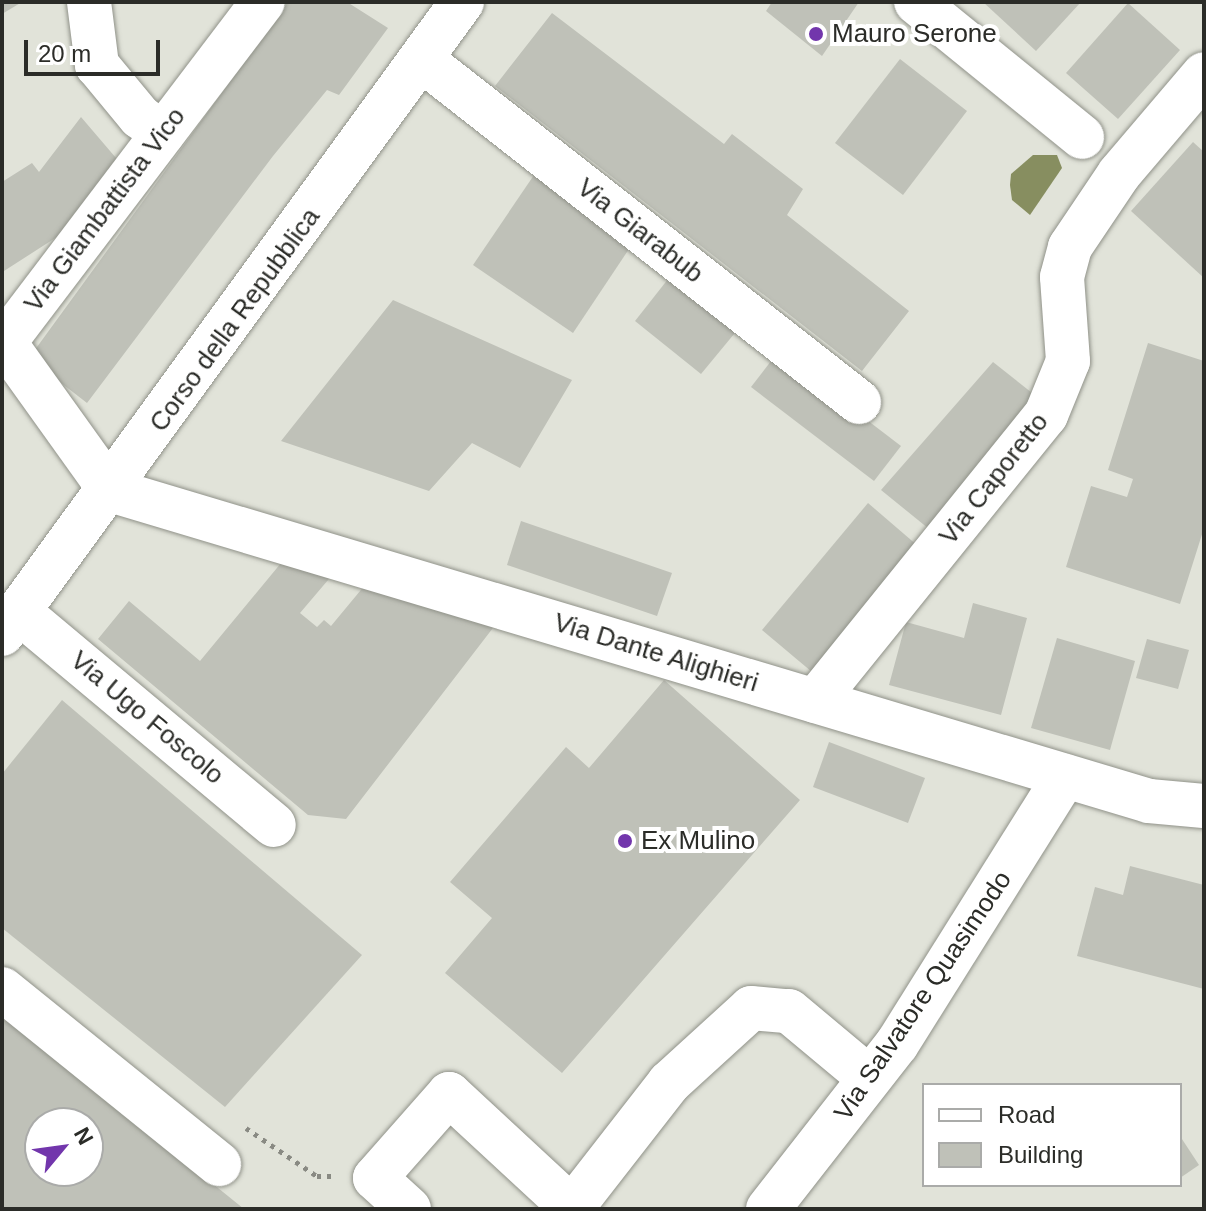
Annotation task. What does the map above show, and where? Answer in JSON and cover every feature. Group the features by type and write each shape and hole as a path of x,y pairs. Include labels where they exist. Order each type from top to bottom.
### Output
{"street":[{"path":"89,2 97,65 140,117 163,133"},
{"name":"Via Giambattista Vico","path":"3,341 263,2"},
{"name":"Corso della Repubblica","path":"10,623 110,490 462,2"},
{"path":"916,2 1082,137"},
{"name":"Via Giarabub","path":"422,60 859,402"},
{"name":"Via Caporetto","path":"815,701 1055,400 1070,344 1062,277 1070,247 1119,174 1204,74"},
{"path":"3,341 110,490"},
{"name":"Via Dante Alighieri","path":"110,490 1149,801 1204,806"},
{"name":"Via Ugo Foscolo","path":"10,623 274,825"},
{"name":"Via Salvatore Quasimodo","path":"768,1209 869,1078 950,965 1065,776"},
{"path":"2,989 219,1164"},
{"path":"409,1209 375,1178 449,1094 572,1208 669,1083 751,1008 789,1011 869,1078"}],"path":[{"path":"249,1124 317,1176"}],"shaded area":[{"path":"1033,155 1057,155 1062,168 1030,215 1012,200 1010,185 1011,174"}],"building":[{"path":"2,2 22,2 2,14"},
{"path":"288,2 347,2 388,28 339,95 327,90 273,156 87,403 29,358"},
{"name":"Mauro Serone","path":"772,2 859,2 822,56 766,11"},
{"path":"983,2 1081,2 1036,51"},
{"path":"1128,3 1180,50 1118,119 1066,73"},
{"path":"552,13 724,144 732,134 803,189 787,215 909,311 862,371 495,86"},
{"path":"900,59 967,111 903,195 835,143"},
{"path":"81,117 122,165 74,226 4,271 2,182 32,163 39,172"},
{"path":"1193,142 1204,152 1204,278 1131,211"},
{"path":"534,175 633,243 573,333 473,265"},
{"path":"672,274 739,328 701,374 635,321"},
{"path":"393,300 572,380 520,468 472,443 429,491 281,441"},
{"path":"1148,343 1204,361 1204,528 1180,604 1066,567 1091,486 1127,497 1133,479 1108,470"},
{"path":"778,352 901,446 874,481 751,387"},
{"path":"993,362 1041,400 934,533 881,490"},
{"path":"868,503 918,546 812,672 762,630"},
{"path":"521,521 672,573 657,616 507,565"},
{"path":"286,557 334,573 300,613 317,627 324,620 331,626 365,585 496,624 346,819 308,815 98,639 129,601 200,661"},
{"path":"973,603 1027,618 1001,715 889,685 906,622 964,638"},
{"path":"1057,638 1135,661 1110,750 1031,728"},
{"path":"1147,639 1189,650 1178,689 1136,678"},
{"name":"Ex Mulino","path":"664,680 800,800 562,1073 445,973 492,918 450,882 566,747 589,768"},
{"path":"62,700 362,955 225,1107 2,928 2,774"},
{"path":"829,742 925,778 908,823 813,787"},
{"path":"1130,866 1204,885 1204,989 1077,956 1095,887 1123,895"},
{"path":"2,1020 13,1022 244,1209 2,1209"},
{"path":"1182,1139 1199,1165 1182,1177"}],"place":[{"name":"Mauro Serone","path":"816,34"},
{"name":"Ex Mulino","path":"625,841"}]}
